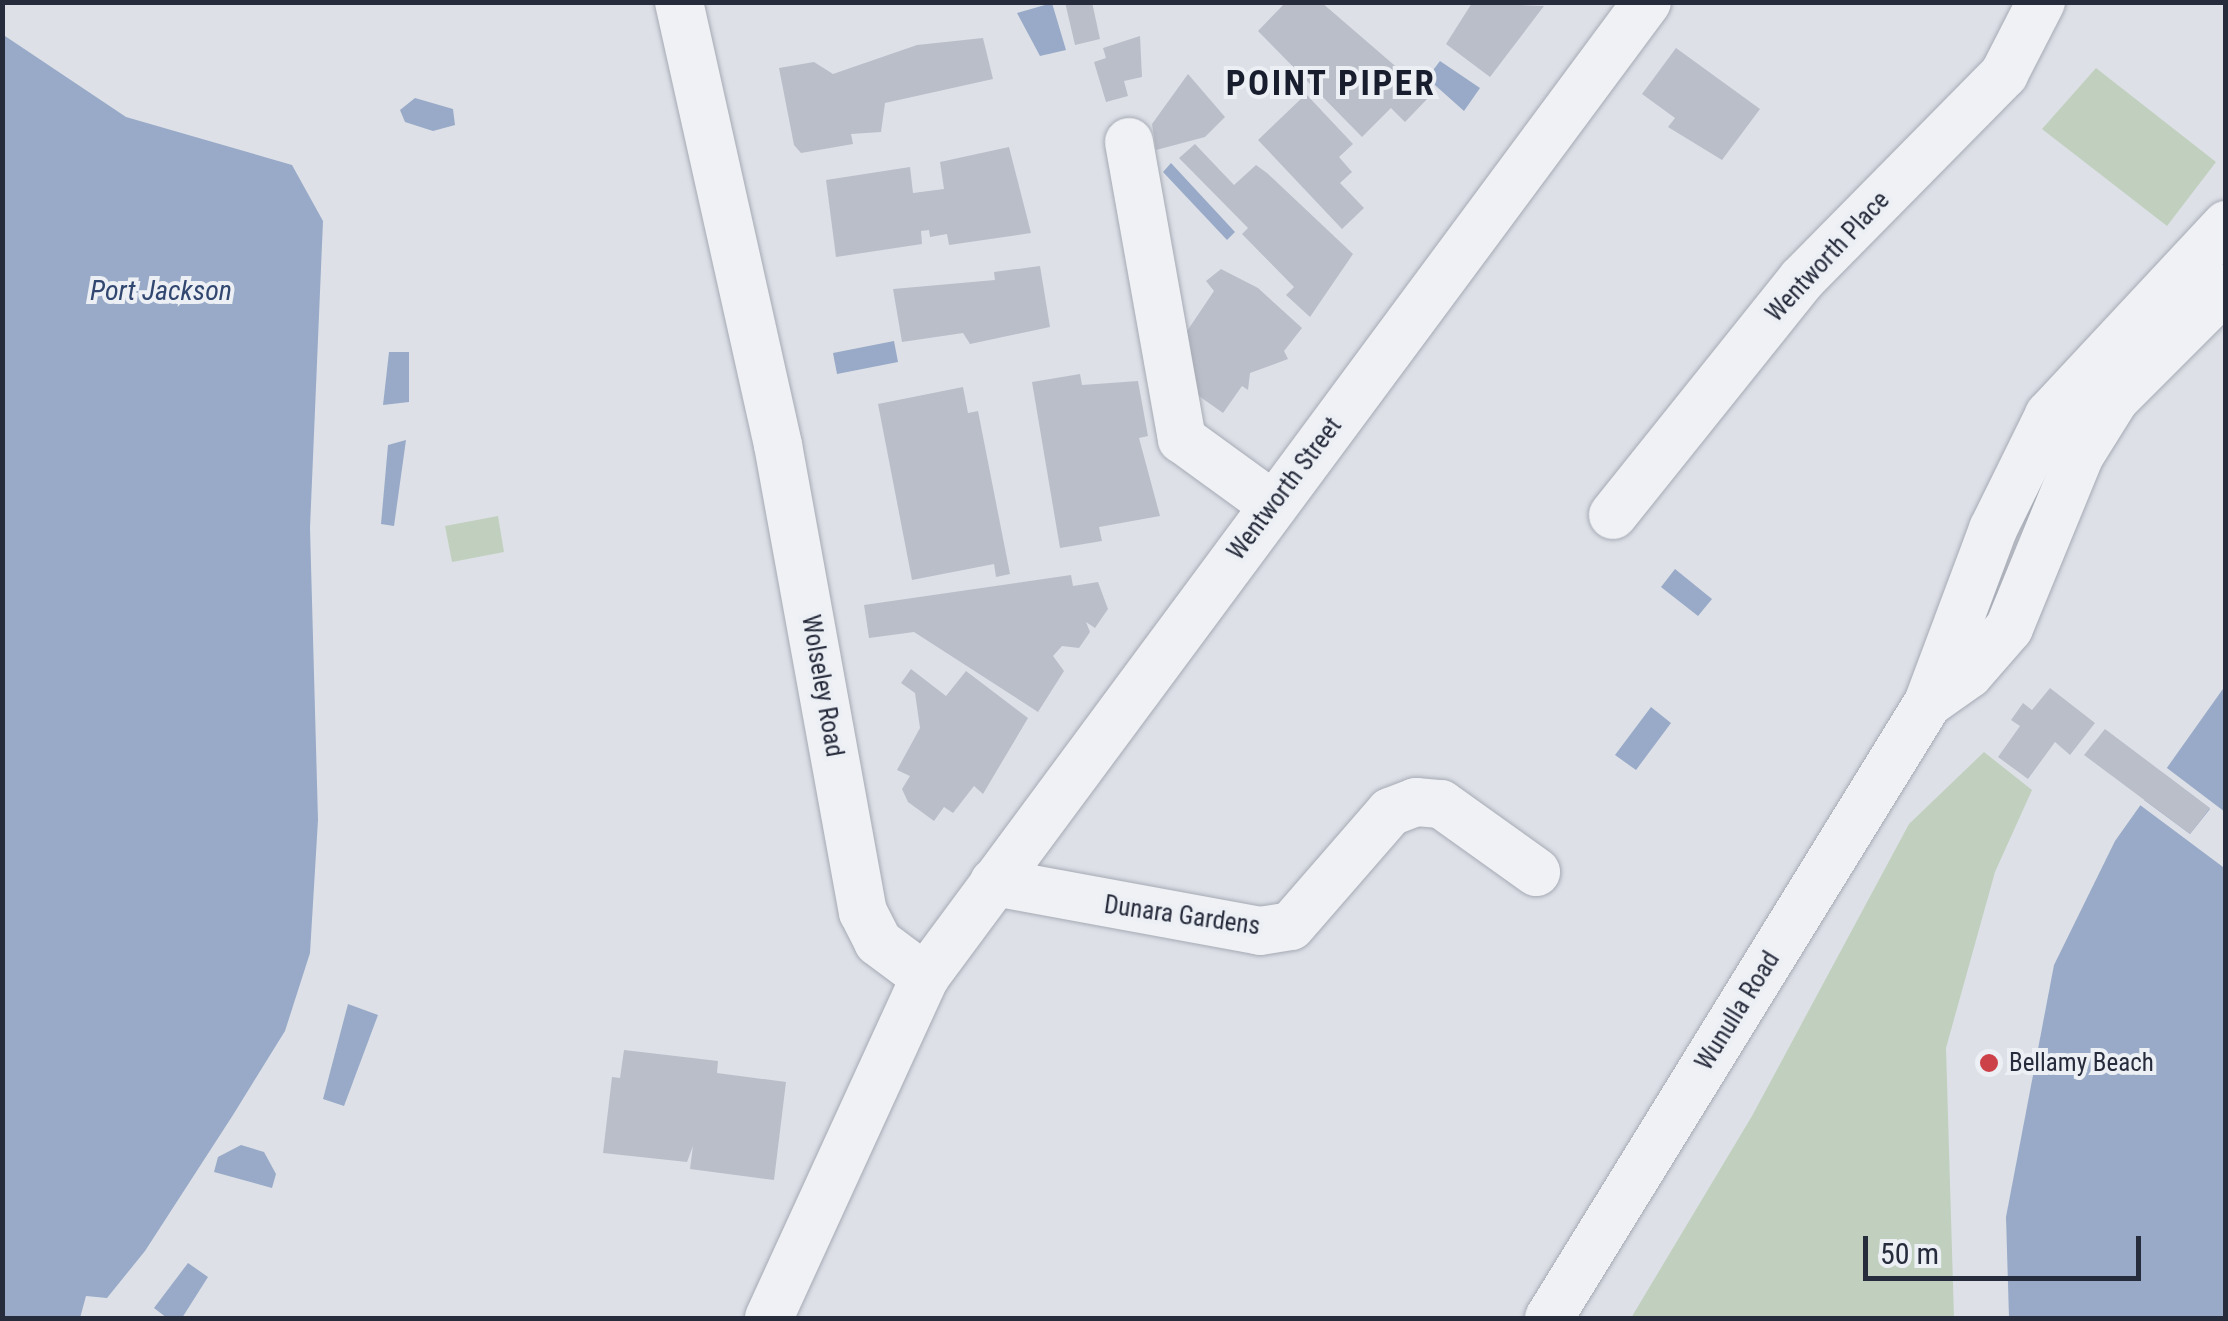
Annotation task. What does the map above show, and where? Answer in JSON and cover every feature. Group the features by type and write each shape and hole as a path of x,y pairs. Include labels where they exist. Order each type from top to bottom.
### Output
{"street":[{"name":"Wolseley Road","path":"679,2 778,445 863,912 878,942 925,977"},
{"name":"Wentworth Street","path":"925,977 1648,2"},
{"name":"Wentworth Place","path":"1613,515 1802,279 2004,74 2040,2"},
{"path":"1129,142 1182,439 1273,504"},
{"name":"Wunulla Road","path":"1549,1318 1928,703 1992,528 2049,415 2226,225"},
{"name":"Wunulla Road","path":"1928,703 1970,674 2009,628 2056,508 2115,399 2226,288"},
{"name":"Dunara Gardens","path":"994,882 1242,928 1290,926 1390,812 1416,802 1441,804 1536,872"},
{"path":"769,1318 925,977"}],"green space":[{"path":"2096,68 2216,162 2167,226 2042,129"},
{"path":"498,516 504,552 452,562 445,526"},
{"path":"1984,752 2032,790 1995,872 1946,1048 1954,1318 1631,1318 1752,1116 1909,824"}],"water":[{"path":"1052,3 1066,50 1040,56 1017,13"},
{"name":"Port Jackson","path":"2,34 126,117 292,165 323,221 310,528 318,820 310,953 285,1031 233,1115 145,1251 107,1298 86,1296 80,1318 3,1318"},
{"path":"1440,61 1480,88 1464,111 1427,78"},
{"path":"415,98 453,109 455,125 433,131 405,122 400,110"},
{"path":"1171,163 1235,232 1227,240 1163,172"},
{"path":"894,341 898,362 837,374 833,353"},
{"path":"389,352 409,352 409,402 383,405"},
{"path":"406,440 394,526 381,524 388,445"},
{"path":"1675,569 1712,599 1698,616 1661,587"},
{"path":"2225,686 2225,1318 2009,1318 2006,1217 2054,965 2115,841"},
{"path":"1651,707 1671,723 1636,770 1615,755"},
{"path":"348,1004 378,1015 344,1106 323,1099"},
{"path":"241,1145 264,1152 276,1174 272,1188 214,1172 218,1157"},
{"path":"188,1263 208,1277 182,1318 167,1318 154,1308"}],"pier":[{"path":"2163,765 2225,812 2223,867 2136,802 2140,797 2190,834 2210,809 2159,770"}],"building":[{"path":"1065,2 1092,2 1100,39 1075,45"},
{"path":"1286,2 1321,2 1430,96 1405,122 1391,108 1362,137 1258,31"},
{"path":"1472,3 1544,6 1490,77 1446,44"},
{"path":"1140,36 1142,77 1124,81 1128,96 1106,102 1094,62 1106,58 1103,48"},
{"path":"983,38 993,79 885,103 881,132 851,134 853,144 801,153 794,145 779,68 814,62 833,74 917,45"},
{"path":"1676,48 1760,109 1722,160 1668,127 1675,118 1642,94"},
{"path":"1188,74 1225,117 1205,137 1156,150 1152,124"},
{"path":"1306,94 1353,144 1339,157 1352,172 1340,183 1364,208 1342,229 1258,140"},
{"path":"1195,144 1234,185 1256,165 1353,254 1310,317 1286,295 1294,287 1242,234 1248,228 1179,158"},
{"path":"1009,147 1031,233 949,245 947,234 930,237 929,230 921,231 922,244 836,257 826,180 910,167 913,193 944,189 940,162"},
{"path":"1040,266 1050,327 970,344 963,333 902,342 893,289 995,280 994,272"},
{"path":"1221,269 1258,288 1302,328 1284,351 1288,359 1250,373 1248,390 1242,386 1223,413 1189,389 1183,337 1214,291 1206,281"},
{"path":"1080,374 1082,385 1138,381 1148,436 1139,438 1160,516 1099,527 1102,541 1060,548 1032,382"},
{"path":"963,387 968,413 978,411 1010,574 996,577 994,564 912,580 878,404"},
{"path":"1071,575 1073,586 1098,582 1108,609 1095,628 1086,622 1090,632 1079,648 1062,646 1053,656 1064,671 1038,712 914,632 869,638 864,605"},
{"path":"911,669 946,696 966,671 1028,718 983,794 974,786 953,813 944,807 934,821 908,802 902,789 910,776 897,770 920,728 915,693 901,683"},
{"path":"2050,688 2095,723 2070,755 2055,742 2028,779 1998,757 2020,726 2011,720 2023,703 2032,710"},
{"path":"2105,729 2210,808 2190,834 2084,755"},
{"path":"624,1050 718,1061 717,1073 786,1082 774,1180 690,1169 693,1146 687,1162 603,1153 612,1077 620,1078"}],"place":[{"name":"Bellamy Beach","path":"1989,1063"}],"district":[{"name":"POINT PIPER","path":"1331,84"}]}
